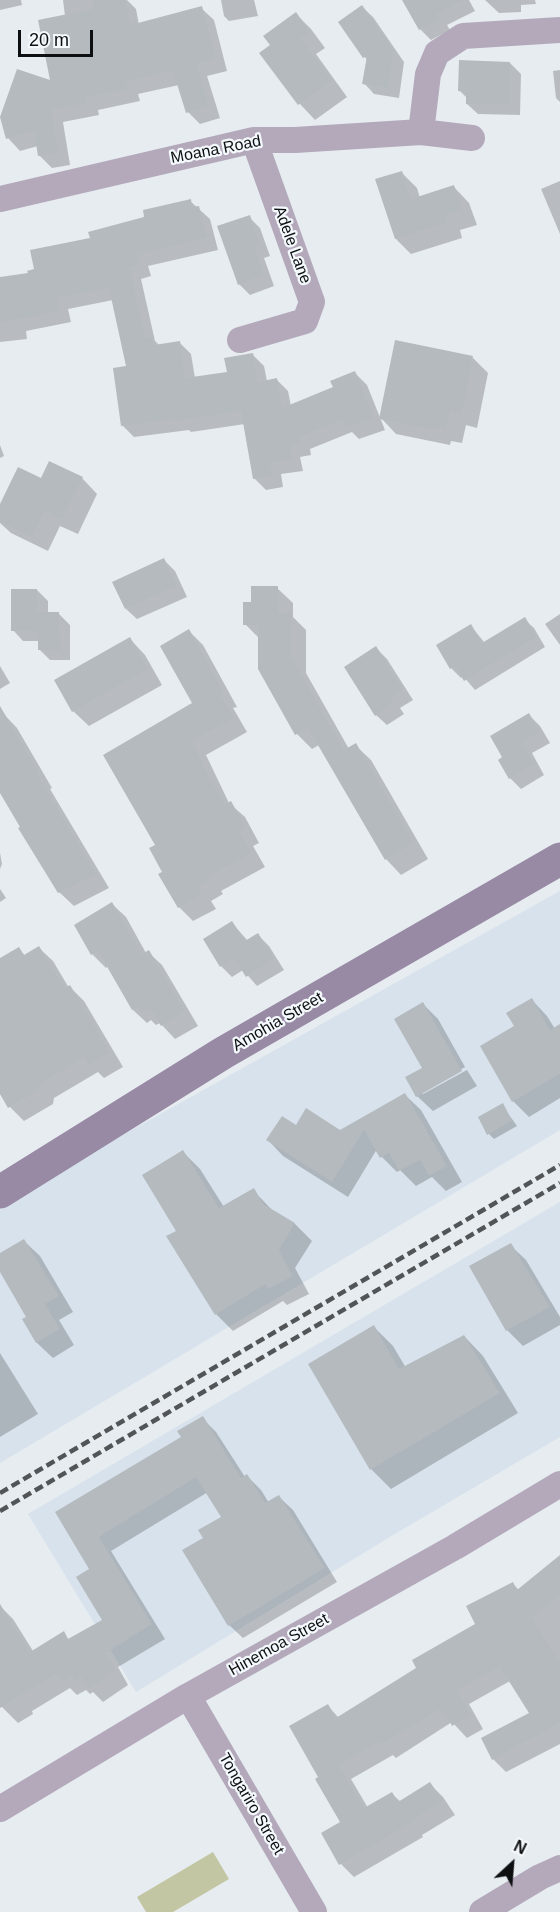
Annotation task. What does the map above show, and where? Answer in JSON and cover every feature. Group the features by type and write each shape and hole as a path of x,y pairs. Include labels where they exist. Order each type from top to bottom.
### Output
{"main road":[{"name":"Amohia Street","path":"0,1192 223,1053 560,859"}],"street":[{"path":"421,132 428,74 437,53 464,36 560,30"},
{"name":"Moana Road","path":"0,199 254,140 296,140 421,132 472,138"},
{"name":"Adele Lane","path":"240,340 305,321 312,302 254,140"},
{"name":"Hinemoa Street","path":"0,1809 188,1696 455,1547 560,1484"},
{"name":"Tongariro Street","path":"188,1696 314,1912"},
{"path":"482,1912 540,1877 560,1868"}],"shaded area":[{"path":"560,891 560,1130 0,1463 0,1210 78,1160"},
{"path":"560,1202 560,1437 393,1535 136,1692 28,1514"}],"green space":[{"path":"213,1852 229,1879 173,1912 146,1912 137,1897"}],"building":[{"path":"92,0 125,0 130,23 138,23 202,6 216,58 196,64 209,106 186,113 173,71 127,81 128,89 86,98 87,103 51,110 58,153 38,156 34,131 6,139 0,117 17,69 50,80 38,20 93,9"},
{"path":"402,0 464,0 437,14 440,19 419,30"},
{"path":"362,5 394,50 388,88 362,84 367,56 363,58 338,22"},
{"path":"296,12 310,32 301,38 332,81 298,105 259,53 270,45 263,36"},
{"path":"459,60 510,62 509,105 466,104 466,92 458,91"},
{"path":"402,171 411,199 454,185 462,209 445,215 448,222 395,239 375,179"},
{"path":"191,199 192,207 199,206 207,238 137,254 140,265 130,268 145,338 152,336 154,345 180,341 185,378 227,372 224,358 253,353 258,382 277,378 282,408 333,387 330,381 355,371 374,418 346,428 343,420 299,437 301,444 290,446 292,459 270,463 273,475 253,479 241,411 178,421 177,419 121,426 113,368 126,366 109,288 57,298 60,311 0,323 0,277 28,273 27,271 34,269 30,250 90,238 88,232 144,217 143,210"},
{"path":"250,215 260,245 255,247 264,275 238,285 217,226"},
{"path":"395,340 473,356 462,413 450,411 446,429 435,427 435,430 379,419"},
{"path":"49,461 83,477 62,520 45,511 32,537 0,521 0,504 18,467 41,478"},
{"path":"164,558 177,586 125,609 112,582"},
{"path":"251,586 278,586 278,613 291,613 291,656 344,750 356,743 414,843 385,860 308,728 295,735 258,669 258,625 243,625 243,602 251,602"},
{"path":"11,589 37,589 38,631 11,631"},
{"path":"38,612 59,612 60,650 38,650"},
{"path":"525,617 537,637 464,681 455,666 450,669 436,645 471,624 482,643"},
{"path":"189,629 224,692 220,694 234,718 192,741 225,804 231,801 246,828 240,832 252,853 208,877 210,880 198,887 203,894 178,908 158,874 162,872 149,848 155,845 103,755 192,703 160,646"},
{"path":"130,637 148,669 72,712 54,680"},
{"path":"376,646 403,689 391,697 394,703 375,716 344,667"},
{"path":"0,706 96,874 58,893 18,828 20,827 0,793"},
{"path":"529,713 540,732 522,742 535,764 509,779 498,760 502,757 490,736"},
{"path":"112,902 142,954 149,950 185,1012 161,1026 150,1008 142,1013 138,1007 132,1010 98,951 91,955 74,925"},
{"path":"232,921 245,941 258,933 274,959 246,977 234,958 220,967 203,939"},
{"path":"39,946 65,988 70,985 110,1053 89,1065 84,1058 40,1084 39,1090 8,1108 0,1094 0,958 19,947 24,955"},
{"path":"532,998 550,1030 560,1024 560,1074 512,1102 480,1046 514,1026 506,1013"},
{"path":"423,1002 462,1071 416,1097 405,1077 422,1068 394,1019"},
{"path":"405,1093 447,1166 429,1176 420,1160 399,1171 389,1153 380,1158 364,1130 332,1182 266,1140 282,1116 296,1125 306,1108 340,1130"},
{"path":"503,1103 512,1121 487,1135 478,1117"},
{"path":"183,1150 219,1208 254,1188 263,1204 295,1223 279,1250 293,1276 268,1289 266,1284 215,1315 166,1236 176,1231 142,1175"},
{"path":"24,1239 59,1296 45,1304 60,1329 36,1343 22,1319 26,1317 0,1272 0,1253"},
{"path":"511,1243 550,1307 506,1331 469,1266"},
{"path":"374,1325 399,1369 464,1335 500,1393 370,1470 308,1364"},
{"path":"203,1416 241,1478 247,1474 265,1503 279,1495 325,1568 228,1626 182,1550 203,1538 198,1530 221,1517 196,1477 99,1537 152,1624 106,1653 116,1670 105,1677 107,1679 88,1689 81,1677 75,1681 72,1676 62,1682 57,1674 0,1708 0,1604 30,1652 64,1631 68,1639 102,1620 76,1577 89,1569 55,1512 181,1437 177,1431"},
{"path":"560,1555 560,1595 532,1618 560,1663 560,1723 492,1760 481,1738 529,1713 500,1667 457,1690 471,1715 452,1726 445,1712 441,1713 439,1710 381,1745 379,1742 339,1765 364,1808 392,1792 398,1802 430,1782 443,1801 411,1823 339,1865 321,1833 340,1822 315,1779 318,1777 289,1726 328,1704 336,1718 416,1668 412,1660 475,1624 466,1606 513,1582 517,1590"}],"railway":[{"path":"0,1493 560,1165"},
{"path":"0,1511 560,1183"}]}
